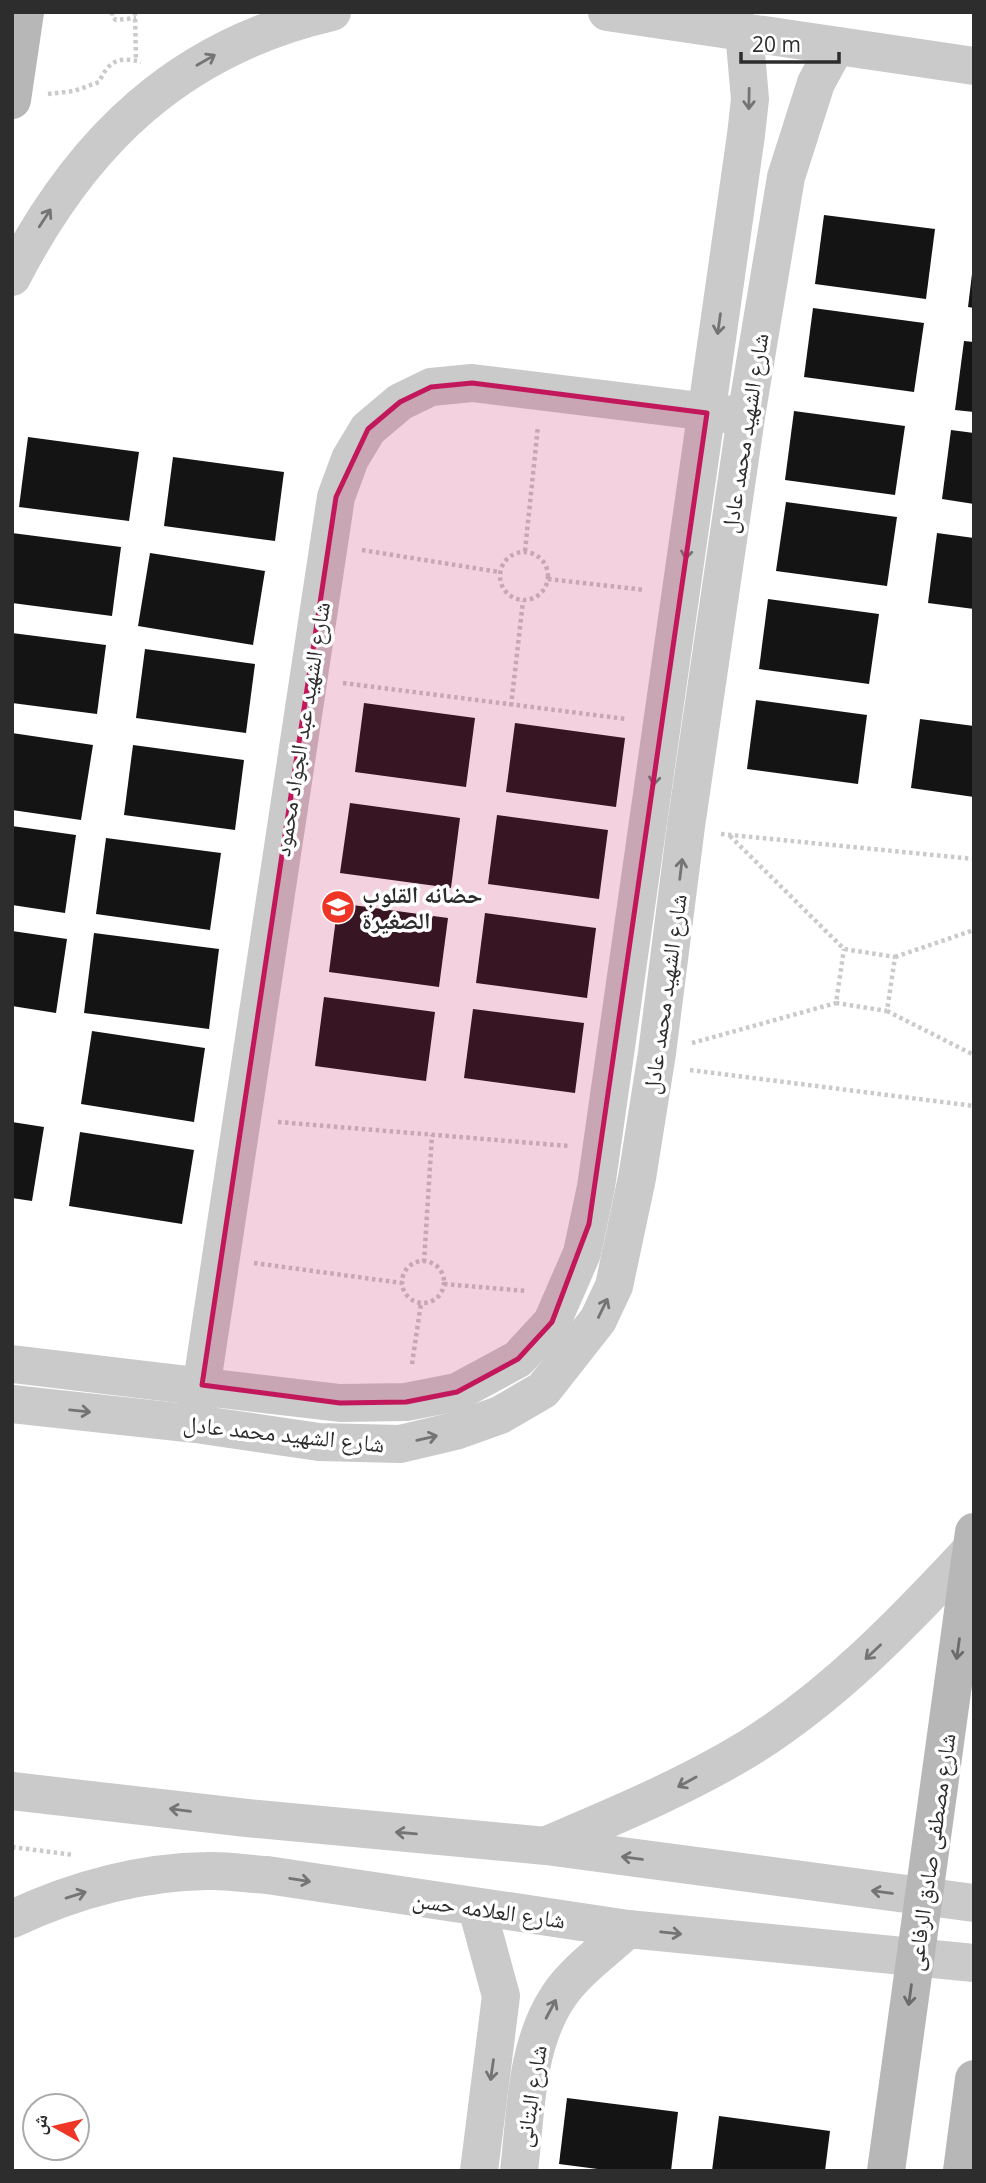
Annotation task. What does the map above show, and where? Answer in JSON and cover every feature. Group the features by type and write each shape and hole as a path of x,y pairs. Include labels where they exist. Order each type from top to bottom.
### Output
{"street":[{"path":"25,12 26,98"},
{"path":"12,277 35,233 63,190 125,120 181,75 239,42 294,21 332,12"},
{"path":"607,12 974,66"},
{"name":"شارع الشهيد محمد عادل","path":"12,1364 340,1402 406,1402 457,1392 518,1360 552,1322 582,1253 601,1149 747,123 750,99 744,31"},
{"name":"شارع الشهيد محمد عادل","path":"12,1404 196,1424 319,1441 400,1444 455,1432 500,1415 543,1390 598,1320 614,1286 637,1178 746,416 786,177 816,83 836,46"},
{"name":"شارع الشهيد عبد الجواد محمود","path":"196,1424 328,545 336,497 351,459 368,429 400,402 431,387 472,383 746,416"},
{"path":"636,905 676,909"},
{"path":"546,1846 675,1788 749,1748 807,1707 869,1657 973,1541"},
{"name":"شارع مصطفى صادق الرفاعى","path":"886,2171 973,1541"},
{"path":"12,1791 247,1818 546,1846 974,1903"},
{"name":"شارع العلامه حسن","path":"12,1919 40,1906 145,1875 209,1870 267,1875 628,1929 974,1963"},
{"name":"شارع البتانى","path":"477,1908 501,1996 479,2171"},
{"name":"شارع البتانى","path":"519,2171 531,2071 539,2032 559,1996 628,1929"},
{"path":"962,2171 974,2079"}],"path":[{"path":"112,12 112,17 116,20 135,15 136,61"},
{"path":"26,98 74,91 99,82 106,67 120,59 136,61 181,75"},
{"path":"525,551 542,392"},
{"path":"328,545 499,572"},
{"path":"525,551 535,553 543,559 548,579 544,590 534,598 523,600 513,598 505,592 500,583 499,572 504,561 513,553 525,551"},
{"path":"548,579 681,594"},
{"path":"511,706 523,600"},
{"path":"308,678 511,706 662,723"},
{"path":"686,826 730,836 974,859"},
{"path":"730,836 844,949 895,957 974,930"},
{"path":"836,1003 844,949"},
{"path":"887,1011 895,957"},
{"path":"655,1059 836,1003 887,1011 974,1055"},
{"path":"655,1059 974,1106"},
{"path":"242,1119 601,1149"},
{"path":"424,1262 432,1135"},
{"path":"221,1258 402,1283"},
{"path":"424,1262 439,1269 444,1284 436,1298 421,1303 407,1297 402,1283 403,1276 411,1265 424,1262"},
{"path":"444,1284 564,1294"},
{"path":"406,1402 421,1303"},
{"path":"12,1847 82,1856"}],"highlighted area":[{"path":"472,383 707,413 589,1224 552,1322 518,1359 457,1392 406,1402 340,1403 202,1385 336,497 368,429 400,402 431,387"}],"building":[{"path":"824,215 935,229 926,299 815,284"},
{"path":"974,274 974,308 968,307"},
{"path":"813,308 924,323 914,392 804,377"},
{"path":"964,341 974,342 974,412 955,410"},
{"path":"794,411 905,426 895,495 785,480"},
{"path":"951,430 974,433 974,504 942,499"},
{"path":"28,437 139,452 129,521 19,507"},
{"path":"173,457 284,472 275,541 164,526"},
{"path":"786,502 897,517 887,586 776,571"},
{"path":"12,533 121,547 112,616 12,603"},
{"path":"937,533 974,538 974,609 928,603"},
{"path":"150,553 265,571 253,645 138,626"},
{"path":"768,599 879,614 869,684 759,669"},
{"path":"12,633 106,645 97,714 12,703"},
{"path":"145,649 255,664 246,733 136,718"},
{"path":"756,700 867,715 858,784 747,769"},
{"path":"364,703 475,718 466,787 355,772"},
{"path":"920,719 974,726 974,797 911,788"},
{"path":"515,723 625,738 616,807 506,792"},
{"path":"12,733 93,745 81,820 12,810"},
{"path":"133,745 244,760 235,830 124,815"},
{"path":"350,803 460,818 451,888 340,873"},
{"path":"497,815 608,830 599,899 488,884"},
{"path":"12,826 76,835 65,913 12,905"},
{"path":"106,838 221,853 210,930 96,914"},
{"path":"338,903 448,918 439,987 329,972"},
{"path":"485,913 596,928 587,998 476,983"},
{"path":"12,931 67,939 56,1013 12,1006"},
{"path":"94,933 219,949 209,1029 84,1013"},
{"path":"324,997 435,1012 426,1081 315,1066"},
{"path":"473,1009 584,1023 575,1093 464,1078"},
{"path":"92,1031 205,1048 194,1122 81,1104"},
{"path":"12,1122 44,1127 32,1201 12,1198"},
{"path":"80,1132 194,1150 182,1224 69,1206"},
{"path":"567,2098 678,2112 671,2171 613,2171 559,2164"},
{"path":"719,2116 830,2131 825,2171 712,2171"}],"place":[{"name":"حضانه القلوب الصغيرة","path":"338,907"}]}
